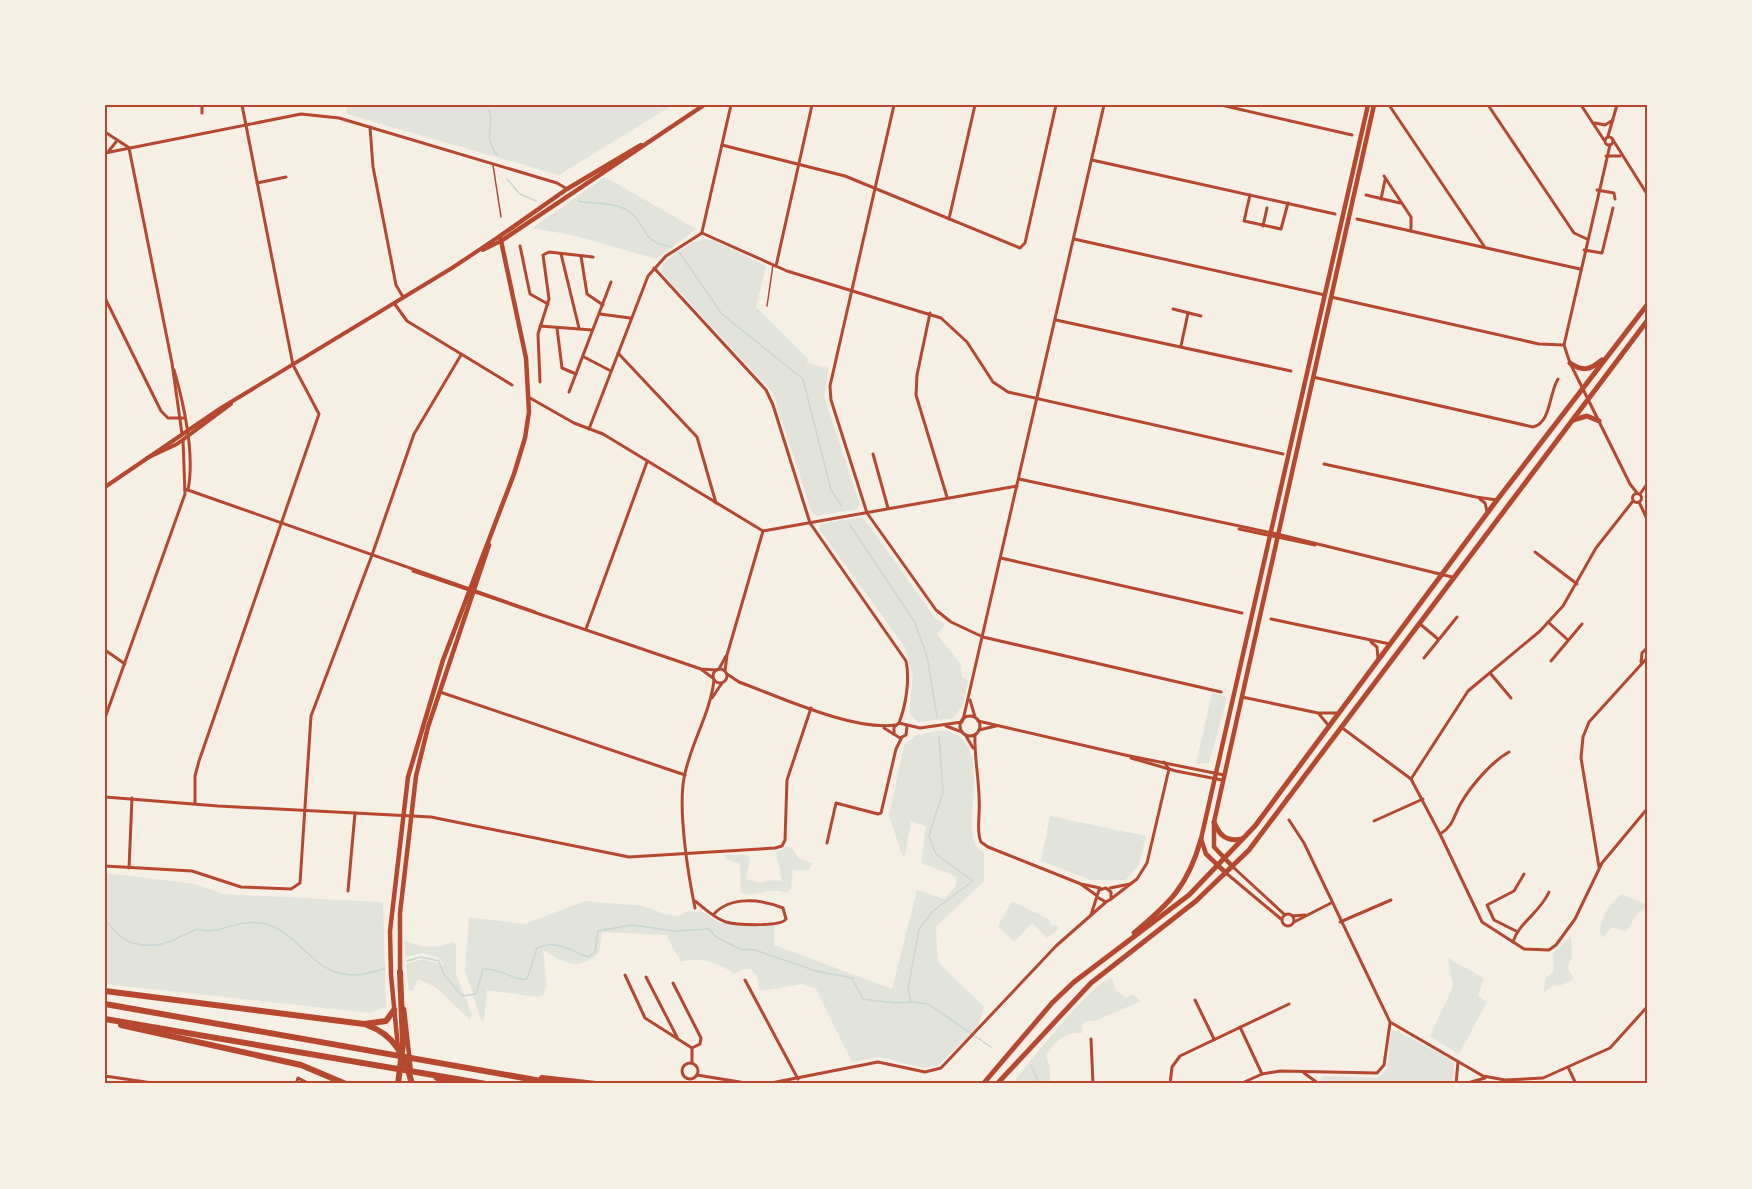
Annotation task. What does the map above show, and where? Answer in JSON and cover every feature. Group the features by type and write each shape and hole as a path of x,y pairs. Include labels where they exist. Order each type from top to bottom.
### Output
{"highway":[{"path":"400,972 403,1056 400,1084"},
{"path":"105,991 364,1024 386,1021 394,1010"},
{"path":"105,1004 558,1084"},
{"path":"105,1020 486,1084"},
{"path":"105,1020 301,1065 343,1083"},
{"path":"364,1024 388,1035 398,1047 412,1084"},
{"path":"422,1073 454,1084"},
{"path":"523,1078 563,1079 596,1084"},
{"path":"862,1084 877,1082 892,1084"}],"main road":[{"path":"500,238 567,189 704,105"},
{"path":"1120,947 1171,902 1188,875 1201,839 1368,105"},
{"path":"1233,867 1214,847 1214,822 1240,697 1374,105"},
{"path":"500,238 552,207 640,146"},
{"path":"552,207 567,189 584,185"},
{"path":"400,972 400,913 411,815 421,755 472,591 525,438 530,398 519,319 500,238"},
{"path":"983,1084 1052,1003 1074,982 1174,908 1225,860 1243,839 1497,500 1647,305"},
{"path":"998,1084 1090,983 1184,911 1233,867 1341,728 1452,576 1647,321"},
{"path":"1570,363 1579,369 1592,368 1612,351"},
{"path":"1572,421 1584,416 1599,421"},
{"path":"412,1084 402,1034 394,1010 390,931 402,814 408,777 423,720 472,591"},
{"path":"1214,822 1219,833 1226,838 1243,839"},
{"path":"1201,839 1206,854 1226,873"},
{"path":"400,1074 398,1047 402,1034"}],"street":[{"path":"202,105 202,113"},
{"path":"195,803 197,768 319,414 293,365 242,105"},
{"path":"589,429 631,318 654,268 666,256 702,233 731,105"},
{"path":"774,265 812,105"},
{"path":"894,105 830,393 867,513 940,614 983,638 1221,692"},
{"path":"949,219 975,105"},
{"path":"722,145 799,162 875,188 1010,245 1022,247 1056,105"},
{"path":"962,732 962,721 969,699 1104,105"},
{"path":"1221,105 1352,135"},
{"path":"1389,105 1485,248"},
{"path":"1488,105 1574,233 1587,239"},
{"path":"1581,105 1647,194"},
{"path":"1617,105 1564,345 1570,363 1630,484 1633,499"},
{"path":"106,153 310,113 327,115 492,163 567,189"},
{"path":"1595,125 1605,125 1613,121"},
{"path":"370,127 373,167 396,285 403,297"},
{"path":"105,132 129,148"},
{"path":"106,153 116,141"},
{"path":"105,718 186,491 190,467 172,363 129,148"},
{"path":"1606,157 1621,156"},
{"path":"1092,160 1335,214"},
{"path":"257,183 286,177"},
{"path":"1381,199 1385,177 1411,217 1411,231"},
{"path":"1598,190 1614,193 1615,199"},
{"path":"1250,195 1244,221 1263,226 1281,228 1288,203"},
{"path":"1366,195 1401,203"},
{"path":"1263,226 1267,208"},
{"path":"1584,250 1602,253 1613,208"},
{"path":"1357,219 1580,269"},
{"path":"702,233 774,265 930,313 960,334 993,382 1008,392 1283,454"},
{"path":"105,487 232,402 500,238"},
{"path":"1074,239 1539,344 1564,345"},
{"path":"519,246 530,294 548,304"},
{"path":"540,382 537,340 548,304 543,255 546,252 593,257"},
{"path":"561,253 579,328"},
{"path":"581,256 587,294 603,305"},
{"path":"654,268 770,397 810,523 903,654 907,671 903,713 906,725 904,736 896,749"},
{"path":"569,392 611,282"},
{"path":"105,298 161,411 168,418 182,418"},
{"path":"394,303 407,321 512,385"},
{"path":"1173,309 1201,316"},
{"path":"930,313 917,375 916,395 947,497"},
{"path":"1181,346 1188,313"},
{"path":"600,314 631,318"},
{"path":"1055,320 1291,371"},
{"path":"540,326 592,330"},
{"path":"557,328 562,368 576,374"},
{"path":"618,353 698,437 716,503"},
{"path":"105,866 192,871 242,886 291,889 298,885 302,879 311,716 372,555 417,427 461,355"},
{"path":"583,356 611,371"},
{"path":"1313,377 1533,427 1544,420 1558,379"},
{"path":"530,398 603,434 763,531 1017,486"},
{"path":"873,454 888,508"},
{"path":"586,629 647,461"},
{"path":"1324,464 1497,500"},
{"path":"1019,479 1452,576"},
{"path":"1630,484 1642,498 1639,502"},
{"path":"1410,779 1464,696 1548,622 1577,584 1596,548 1647,484"},
{"path":"186,491 701,669 717,669 726,672 739,682 849,721 882,727 895,735 904,736 920,728"},
{"path":"1476,497 1485,502 1488,513"},
{"path":"1633,499 1639,502 1647,519"},
{"path":"711,699 723,682 727,655 763,531"},
{"path":"1535,552 1577,584"},
{"path":"1001,558 1242,613"},
{"path":"1424,658 1457,617"},
{"path":"1271,619 1390,644"},
{"path":"1548,622 1568,640"},
{"path":"1418,623 1438,639"},
{"path":"1551,661 1582,624"},
{"path":"1370,641 1377,647 1378,659"},
{"path":"1641,662 1642,653 1647,648"},
{"path":"105,650 125,664"},
{"path":"695,908 686,854 685,775 711,699 713,679 727,655"},
{"path":"1599,869 1581,758 1583,737 1589,722 1647,658"},
{"path":"701,669 713,679 723,682 739,682"},
{"path":"1490,673 1511,698"},
{"path":"440,692 685,775"},
{"path":"1240,697 1318,713 1338,713"},
{"path":"969,699 979,730"},
{"path":"105,797 305,811 411,815 454,821 621,856 778,847 785,840 788,773 811,708"},
{"path":"827,843 836,803 881,813 896,749 897,724 903,713"},
{"path":"1318,713 1329,726"},
{"path":"882,727 897,724 920,728 943,726 970,717 1125,755 1177,764 1215,776"},
{"path":"1001,725 979,730 975,735 974,750 980,783 978,831 981,842 1081,884 1108,888 1131,883"},
{"path":"943,726 966,735 974,750"},
{"path":"1341,728 1410,779 1423,799 1482,922 1527,949 1552,949 1575,919 1599,869 1647,809"},
{"path":"966,735 975,735"},
{"path":"1440,834 1450,827 1460,804 1492,765 1509,752"},
{"path":"1125,755 1169,769 1223,777"},
{"path":"1164,762 1169,769"},
{"path":"766,1084 878,1062 925,1072 936,1071 946,1065 1056,946 1131,883 1147,863 1169,769 1177,764"},
{"path":"129,868 132,798"},
{"path":"1374,821 1423,799"},
{"path":"348,891 355,813"},
{"path":"1290,820 1304,843 1390,1022 1487,1078"},
{"path":"1233,867 1285,915 1307,915"},
{"path":"1226,873 1281,919 1285,926 1331,903"},
{"path":"1516,931 1494,920 1487,905 1514,891 1524,873"},
{"path":"1081,884 1106,902"},
{"path":"1090,916 1100,888"},
{"path":"1108,888 1112,894 1111,898"},
{"path":"1513,942 1516,931 1534,916 1549,892"},
{"path":"693,899 725,922 778,924 786,919 783,908 771,904 747,902 726,904 714,914"},
{"path":"1340,922 1391,900"},
{"path":"1281,919 1285,915"},
{"path":"1292,916 1294,922"},
{"path":"625,975 645,1018 692,1048"},
{"path":"646,977 678,1039"},
{"path":"745,980 798,1079"},
{"path":"673,983 701,1038 700,1044 692,1048"},
{"path":"1196,999 1214,1039"},
{"path":"1170,1084 1172,1067 1177,1059 1289,1004"},
{"path":"1464,1084 1487,1078 1537,1082 1612,1047 1647,1007"},
{"path":"1240,1084 1262,1074 1280,1071 1377,1073 1384,1065 1390,1022"},
{"path":"1240,1027 1262,1074"},
{"path":"1091,1039 1093,1084"},
{"path":"692,1048 692,1063 710,1077"},
{"path":"1456,1084 1458,1062"},
{"path":"692,1063 684,1065 682,1075 688,1080 698,1075 752,1084"},
{"path":"1568,1067 1576,1084"},
{"path":"698,1075 699,1070"},
{"path":"1303,1071 1319,1084"},
{"path":"105,1076 129,1082 159,1084"},
{"path":"296,1084 298,1078 310,1084"},
{"path":"179,1084 200,1084"}],"lane":[{"path":"492,163 501,217"},
{"path":"767,306 774,265"}],"shaded area":[{"path":"346,105 673,105 559,175 347,114"},
{"path":"605,177 696,229 656,259 572,235 532,228"},
{"path":"706,239 715,241 766,266 756,307 808,359 807,363 829,368 824,396 860,505 857,509 817,516 812,513 773,393 661,272 663,264 677,252 694,242"},
{"path":"863,517 935,618 945,624 937,634 961,665 962,677 968,681 963,705 954,718 918,722 909,713 913,676 905,647 819,529 820,524"},
{"path":"1212,693 1227,697 1209,763 1196,764"},
{"path":"943,730 961,738 970,752 974,770 972,830 975,844 984,852 984,881 936,927 938,962 984,1007 978,1026 938,1066 923,1068 880,1057 852,1062 816,989 803,984 760,991 757,976 750,969 743,969 734,974 702,960 681,962 666,935 602,932 599,953 577,964 564,962 543,950 547,986 543,995 535,997 487,990 484,1021 481,1021 465,970 469,917 525,924 585,901 643,906 665,914 679,916 688,911 703,912 720,923 774,925 774,945 892,989 917,890 944,899 955,887 957,877 921,863 926,826 911,821 905,856 902,855 889,815 904,745 916,735"},
{"path":"1050,816 1146,836 1139,864 1126,880 1091,880 1041,861"},
{"path":"787,847 793,849 798,858 812,863 809,870 793,870 791,888 787,893 774,891 741,893 740,864 726,859 725,855 748,855 750,860 746,879 760,883 772,880 782,881 776,852"},
{"path":"105,873 195,884 223,894 383,902 386,1007 370,1013 105,984"},
{"path":"1621,894 1645,904 1646,908 1637,914 1626,932 1612,927 1602,938 1600,933 1602,920"},
{"path":"1012,901 1049,919 1052,926 1054,924 1059,928 1047,938 1032,923 1014,942 998,926"},
{"path":"1571,935 1572,956 1568,968 1573,977 1571,981 1559,986 1553,985 1543,993 1546,978 1554,971 1553,954"},
{"path":"404,940 428,947 453,942 456,944 456,974 472,1015 470,1020 437,988 418,979 413,990 409,991 406,964 423,959 444,965 438,957 423,953 405,957"},
{"path":"1448,958 1484,978 1478,996 1487,1002 1459,1054 1430,1036 1453,987"},
{"path":"1112,978 1116,990 1126,998 1133,994 1141,1001 1097,1020 1083,1022 1082,1033 1070,1034 1057,1042 1046,1056 1050,1066 1050,1084 1012,1084 1045,1042 1090,993"},
{"path":"1392,1031 1397,1031 1450,1059 1454,1063 1453,1084 1323,1084 1320,1079 1325,1076 1377,1078 1383,1074 1388,1063"}],"waterway":[{"path":"489,110 491,116 489,136 497,155"},
{"path":"507,179 520,194 536,201"},
{"path":"578,201 625,209 636,218 654,242 672,247"},
{"path":"679,252 722,314 803,379 831,490 842,506"},
{"path":"850,525 914,621 927,656 937,717"},
{"path":"939,736 943,792 929,836 936,854 973,881 933,911 919,929 908,989 911,1002 928,1004 991,1047"},
{"path":"105,919 122,937 144,945 166,943 197,929 205,931 244,923 261,923 277,928 314,959 342,974 361,974 385,968"},
{"path":"407,961 421,957 439,961 443,973 462,996 476,994 483,969 496,970 517,978 527,979 537,948 550,945 562,946 588,957 595,952 598,931 632,925 675,931 709,929 716,937 740,949 755,950 816,971 852,978 863,999 894,1003 911,1002"},
{"path":"1031,1065 1039,1084"}]}
